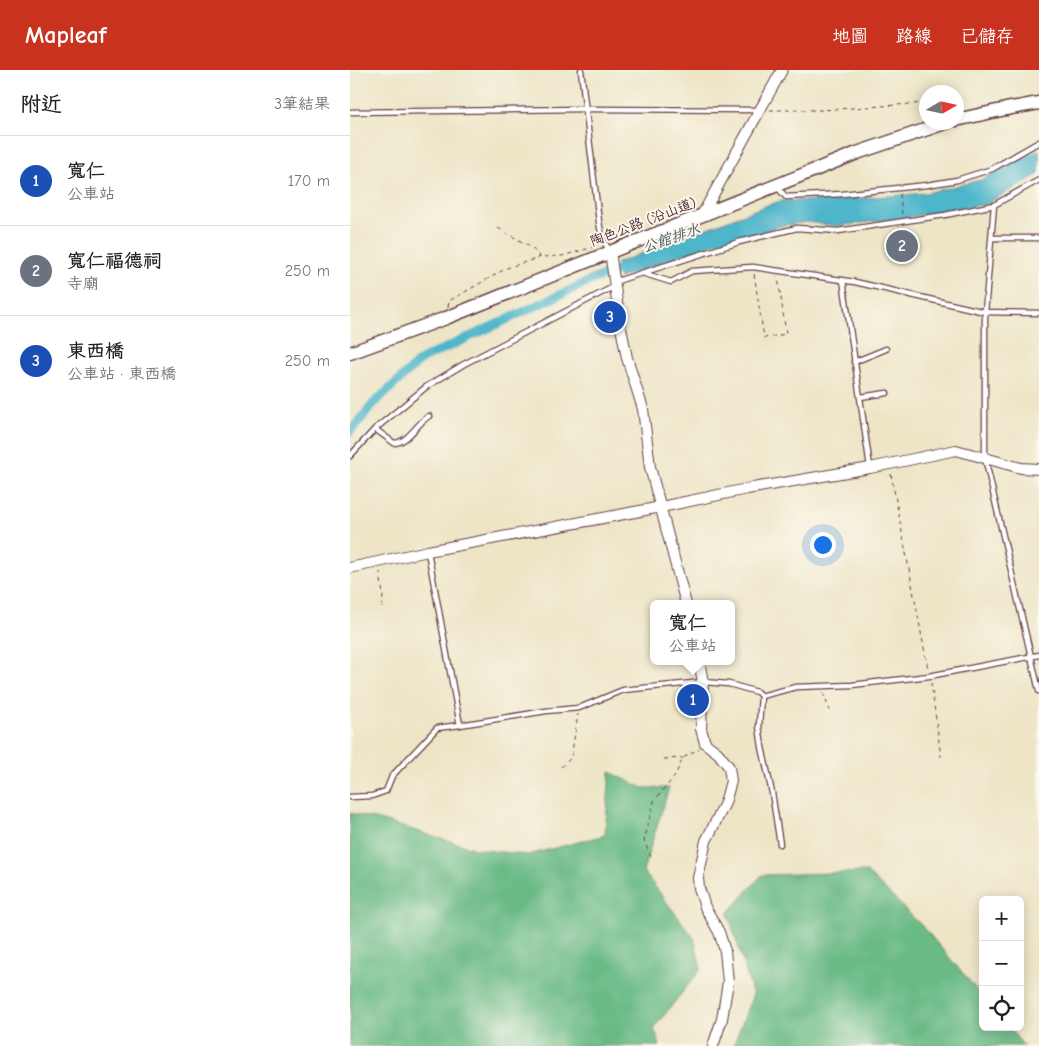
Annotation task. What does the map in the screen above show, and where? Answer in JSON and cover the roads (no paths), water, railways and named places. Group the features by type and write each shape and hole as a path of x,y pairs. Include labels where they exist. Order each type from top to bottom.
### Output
{"main road":[{"path":"964,118 1039,103"},
{"name":"陶色公路 (沿山道)","path":"350,353 610,257 702,215 857,153 925,130"}],"street":[{"path":"702,215 762,110 782,70"},
{"path":"610,257 627,358 643,409 650,467 685,600"},
{"path":"350,568 661,508 747,489 870,468 956,450 1021,468 1039,469"},
{"path":"700,665 703,682 701,729 706,743 718,753 729,767 731,781 725,803 706,841 698,878 698,888 705,907 719,932 725,951 728,982 722,1019 713,1046"}],"lane":[{"path":"581,70 599,222 602,238 610,257"},
{"path":"350,112 586,109 762,110"},
{"path":"776,186 786,197 899,189 957,180 992,169 1039,142"},
{"path":"350,456 375,429 426,387 464,364 615,286 617,281 739,242 798,228 838,231 945,215 994,204 1039,180"},
{"path":"994,204 986,312 985,458 1039,691"},
{"path":"992,238 1039,238"},
{"path":"642,273 671,282 692,271 753,267 777,272 844,280 986,312 1039,313"},
{"path":"844,280 870,468"},
{"path":"854,362 886,349"},
{"path":"860,397 887,393"},
{"path":"375,429 394,443 399,443 429,416"},
{"path":"428,552 460,725"},
{"path":"760,696 796,686 852,685 930,676 1039,655"},
{"path":"350,797 372,796 386,791 392,776 437,728 546,711 579,708 623,690 703,682 729,684 758,692 760,696 759,726 780,844"}],"water":[{"path":"1039,150 1039,174 986,204 838,226 807,222 774,227 762,233 718,242 619,278 617,263 781,201 838,200 926,193 981,180"}],"waterway":[{"name":"公館排水","path":"350,432 375,402 422,359 594,279 629,266"}],"place":[{"name":"寬仁福德祠","path":"902,246"},
{"name":"東西橋","path":"610,317"},
{"name":"寬仁","path":"693,700"}]}
